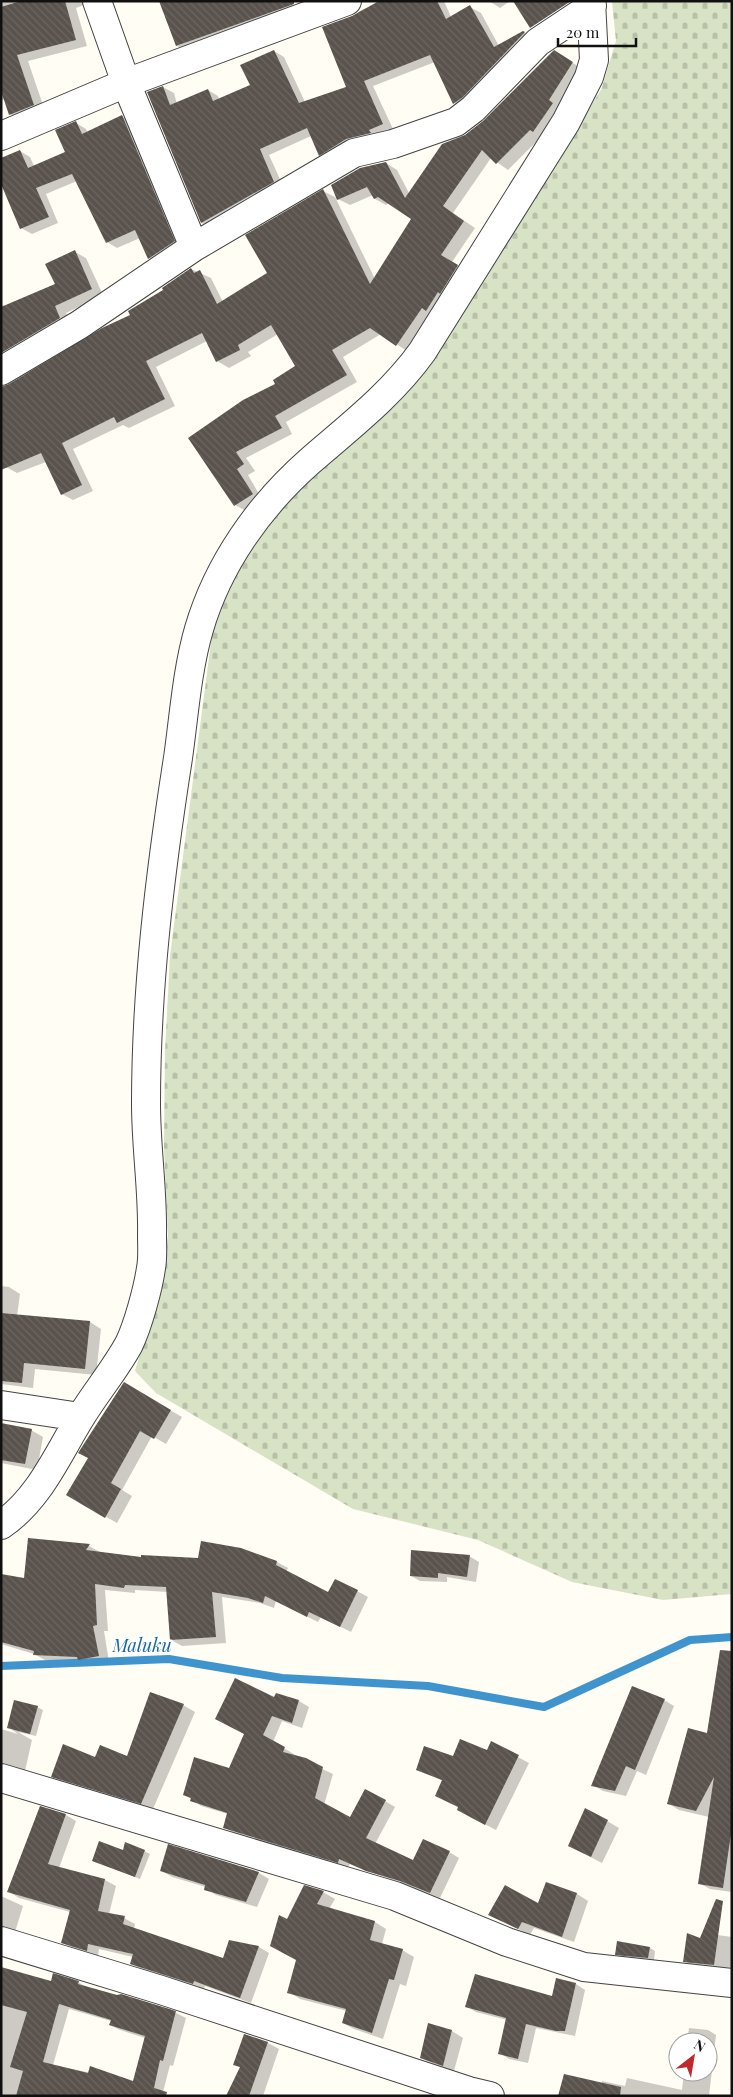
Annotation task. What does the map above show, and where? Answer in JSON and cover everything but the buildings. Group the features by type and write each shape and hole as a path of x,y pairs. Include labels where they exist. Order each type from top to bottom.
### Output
{"street":[{"path":"97,1 126,83 194,247"},
{"path":"1,136 126,83 347,1"},
{"path":"1,371 79,325 194,247 354,153 393,144 456,122 473,109 538,42 591,4"},
{"path":"1,1525 9,1520 43,1482 80,1417 129,1343 144,1297 151,1267 152,1201 146,1106 152,969 159,896 193,654 207,607 227,561 237,544 262,512 288,482 388,393 408,372 422,352 578,100 589,77 594,60 591,4"},
{"path":"1,1405 80,1417"},
{"path":"1,1778 395,1896 507,1942 584,1967 732,1983"},
{"path":"1,1941 161,1990 469,2091 490,2096"}],"green space":[{"path":"612,1 732,1 732,1594 663,1600 572,1582 478,1540 353,1509 156,1393 135,1371 161,1282 168,1235 164,1147 165,1052 170,956 213,627 228,588 258,537 306,480 564,147 601,90 616,41"}],"waterway":[{"name":"Maluku","path":"1,1666 169,1659 282,1678 428,1686 544,1707 690,1640 732,1637"}]}
